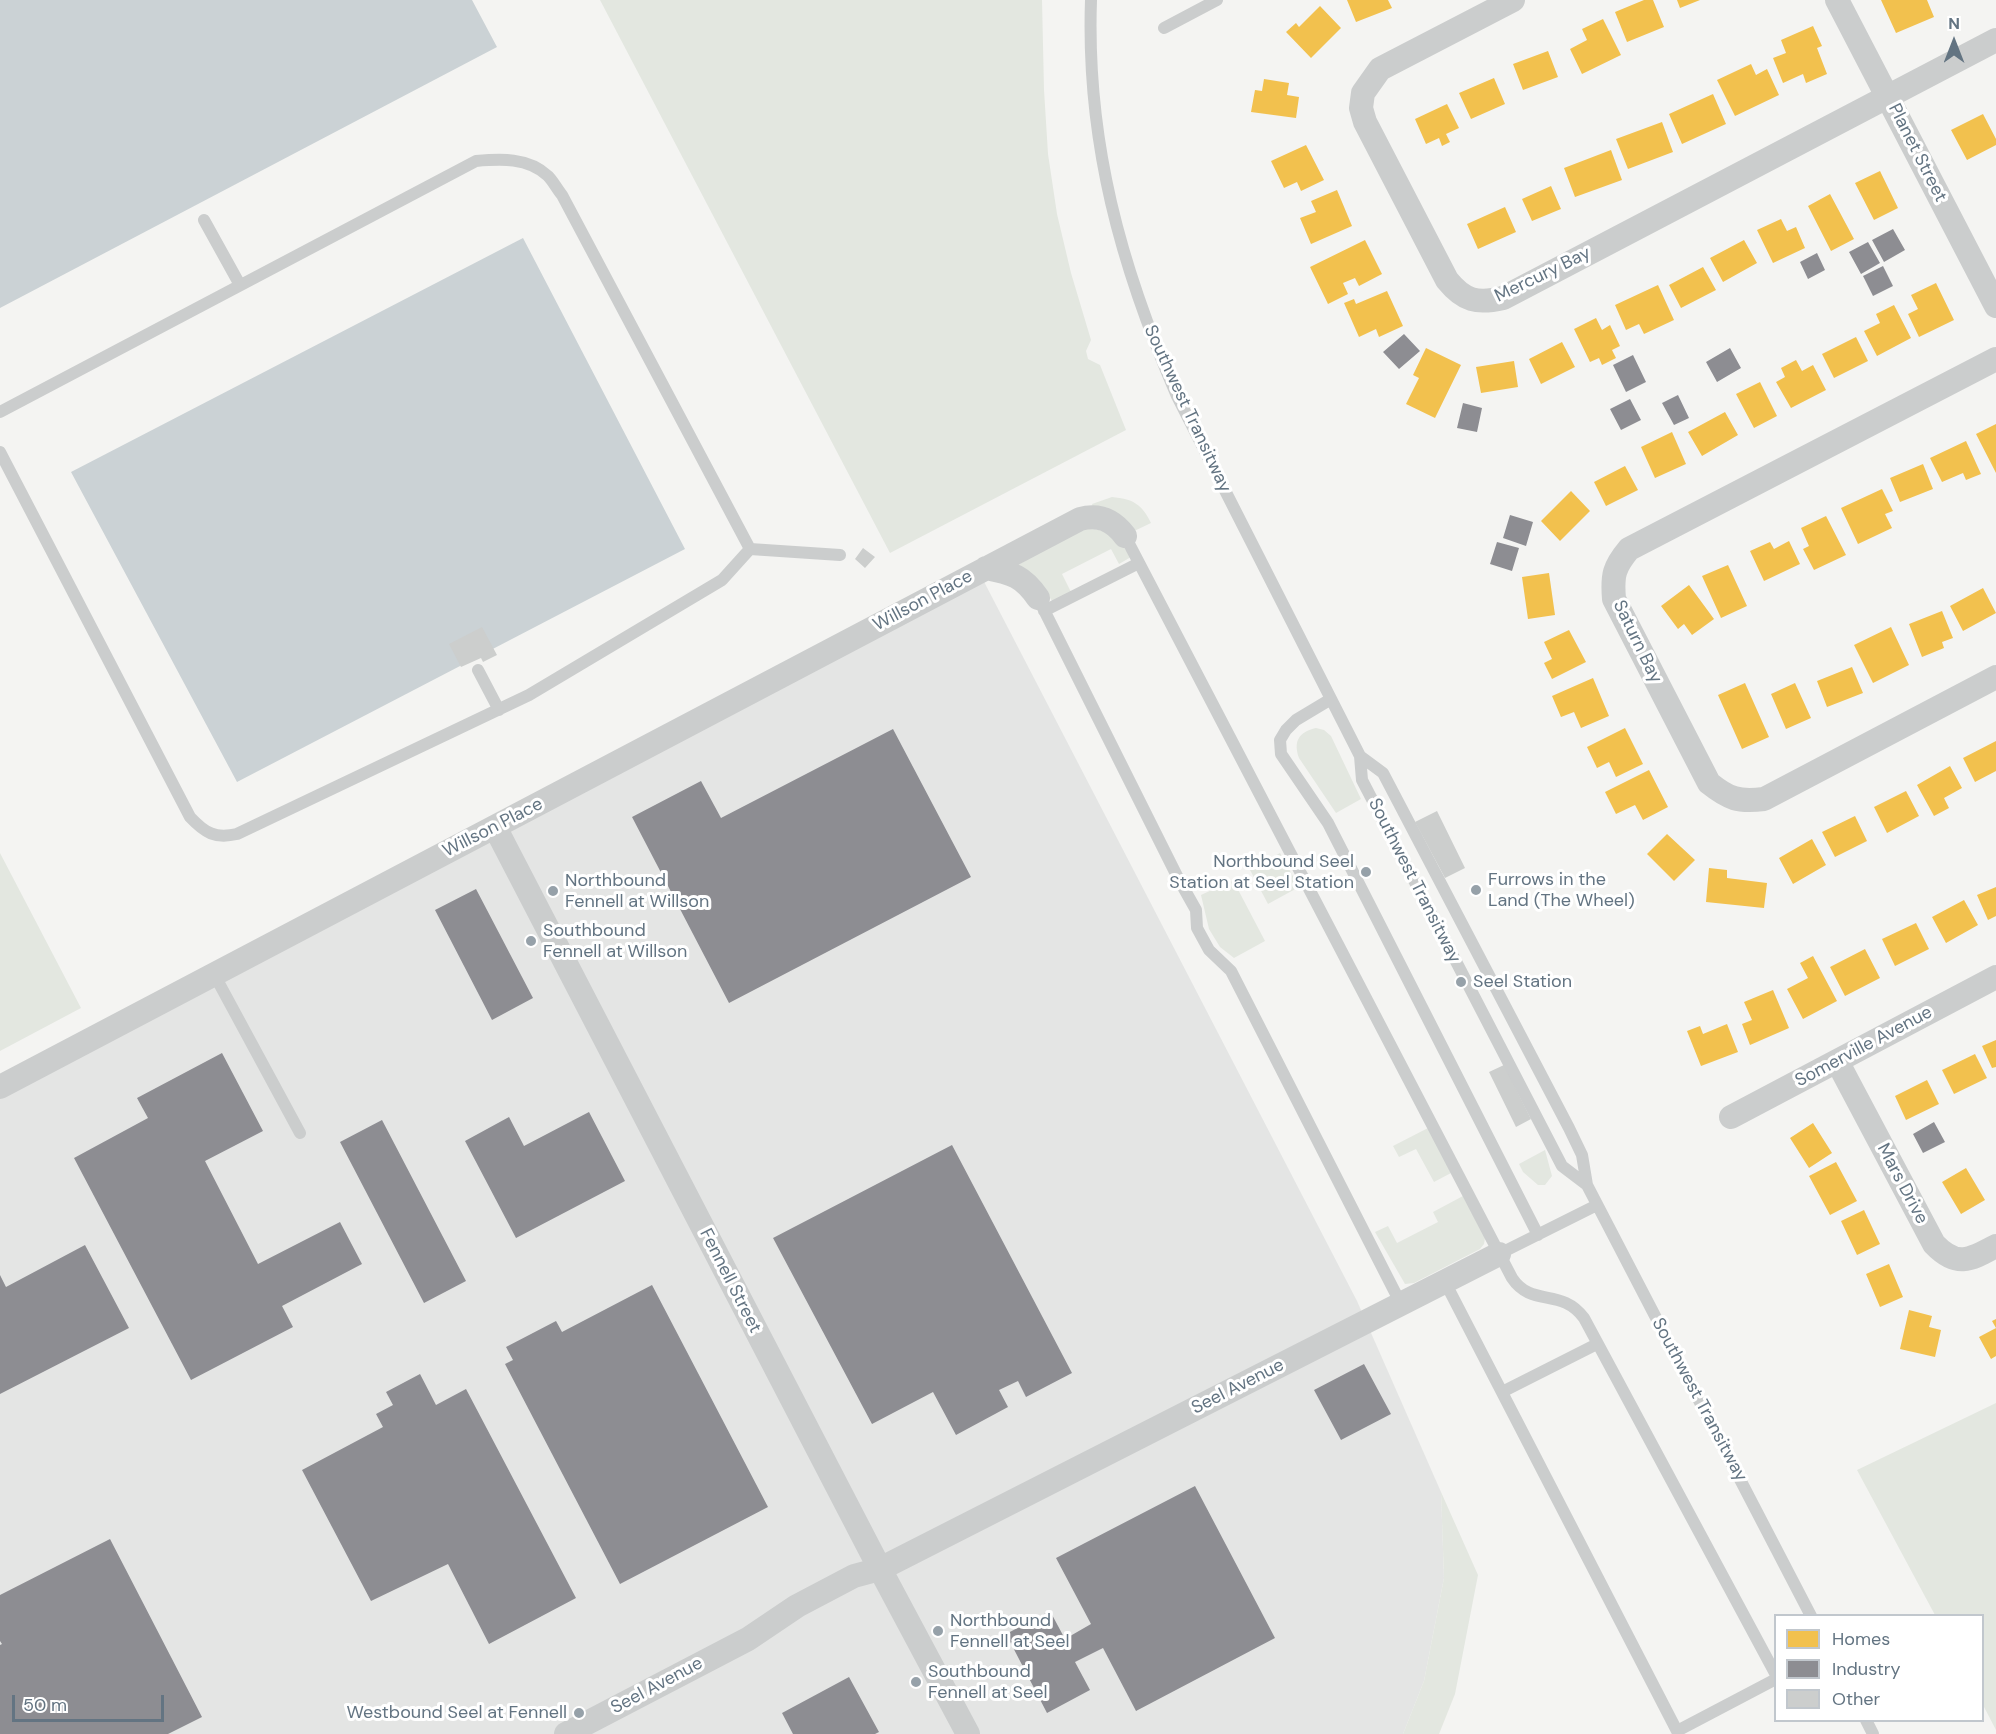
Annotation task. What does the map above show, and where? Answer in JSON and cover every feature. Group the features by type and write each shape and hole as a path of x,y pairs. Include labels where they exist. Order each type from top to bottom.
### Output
{"street":[{"name":"Mercury Bay","path":"1513,0 1380,69 1363,93 1361,108 1365,122 1447,280 1456,291 1471,300 1487,301 1503,298 1996,40"},
{"name":"Planet Street","path":"1837,0 1996,306"},
{"name":"Saturn Bay","path":"1996,359 1629,549 1614,570 1613,585 1614,599 1709,783 1736,800 1764,799 1996,678"},
{"name":"Willson Place","path":"0,1087 1080,519 1096,517 1113,522 1125,536"},
{"path":"986,568 1015,575 1031,588 1041,604"},
{"name":"Fennell Street","path":"495,827 968,1734"},
{"name":"Somerville Avenue","path":"1731,1117 1996,977"},
{"name":"Mars Drive","path":"1838,1061 1934,1244 1942,1253 1953,1259 1978,1256 1996,1246"},
{"name":"Seel Avenue","path":"566,1734 748,1639 796,1606 854,1575 880,1569 1499,1254"}],"lane":[{"name":"Southwest Transitway","path":"1091,0 1091,54 1099,137 1118,235 1133,286 1154,343 1177,396 1360,756 1362,780 1562,1166 1587,1185"},
{"path":"1164,28 1217,0"},
{"path":"0,412 476,161 505,158 531,164 548,176 561,195 750,549"},
{"path":"204,220 240,285"},
{"path":"0,452 190,817 203,831 224,837 237,834 529,695 722,580 750,549"},
{"path":"1125,536 1512,1278 1520,1288 1532,1295 1558,1299 1574,1307 1584,1318 1774,1673"},
{"path":"750,549 840,555"},
{"path":"1139,563 1041,604 1196,910 1197,928 1209,950 1232,971 1401,1304"},
{"path":"478,670 499,710"},
{"path":"1331,699 1296,720 1286,730 1280,740 1281,754 1328,824 1538,1235"},
{"name":"Southwest Transitway","path":"1360,756 1383,772 1569,1128 1582,1155 1587,1185 1597,1205 1810,1614"},
{"path":"214,974 300,1132"},
{"name":"Seel Avenue","path":"1499,1254 1597,1205"},
{"path":"1445,1282 1677,1731 1774,1678"},
{"path":"1502,1392 1598,1344"}],"shaded area":[{"path":"0,0 472,0 497,47 0,308"},
{"path":"600,0 1042,0 1048,154 1057,214 1071,273 1091,340 1086,351 1088,359 1100,365 1126,430 890,553"},
{"path":"523,238 685,549 237,782 71,472"},
{"path":"1112,497 1126,499 1136,504 1144,511 1151,523 1130,533 1093,507 1092,504"},
{"path":"1082,526 1115,534 1131,557 1119,564 1111,549 1062,574 1071,592 1052,601 1047,593 1018,565"},
{"path":"979,572 1357,1301 1441,1492 1444,1578 1424,1681 1403,1734 0,1734 0,1087"},
{"path":"1316,728 1324,730 1331,736 1361,799 1336,813 1297,752 1299,738 1305,732"},
{"path":"0,853 81,1008 0,1051"},
{"path":"1280,853 1299,887 1268,904 1250,870"},
{"path":"1233,880 1265,941 1234,958 1220,947 1209,929 1201,895"},
{"path":"1428,1128 1451,1173 1434,1182 1416,1149 1399,1157 1393,1146"},
{"path":"1545,1150 1552,1176 1545,1185 1538,1185 1523,1172 1519,1164"},
{"path":"1463,1196 1485,1238 1484,1244 1480,1249 1414,1283 1405,1284 1375,1232 1388,1226 1397,1243 1438,1222 1433,1212"},
{"path":"1996,1403 1996,1730 1984,1707 1984,1614 1934,1614 1857,1470"},
{"path":"1441,1492 1478,1575 1455,1694 1439,1734 1403,1734 1424,1681 1444,1578"}],"building: Homes":[{"path":"1347,0 1388,0 1392,8 1356,22"},
{"path":"1644,0 1653,0 1664,27 1627,42 1615,12"},
{"path":"1677,0 1700,0 1680,8"},
{"path":"1881,0 1927,0 1934,17 1896,33"},
{"path":"1320,6 1341,28 1311,58 1286,32 1296,23 1299,27"},
{"path":"1603,19 1621,55 1582,74 1570,49 1587,40 1582,29"},
{"path":"1813,26 1822,46 1817,48 1827,74 1806,83 1803,74 1783,83 1773,58 1786,53 1781,40"},
{"path":"1548,51 1558,77 1523,90 1513,64"},
{"path":"1751,64 1756,75 1767,69 1779,95 1735,116 1717,80"},
{"path":"1494,78 1505,104 1471,119 1459,93"},
{"path":"1264,79 1289,83 1287,95 1299,97 1296,118 1251,112 1255,90 1262,91"},
{"path":"1713,94 1726,124 1682,144 1669,114"},
{"path":"1447,104 1459,128 1446,134 1450,142 1442,146 1439,138 1426,144 1415,119"},
{"path":"1983,114 1996,139 1996,145 1967,160 1951,130"},
{"path":"1662,122 1673,152 1628,169 1616,139"},
{"path":"1306,145 1324,180 1301,191 1297,182 1284,188 1271,161"},
{"path":"1611,150 1622,180 1575,197 1564,168"},
{"path":"1880,171 1898,208 1874,220 1855,183"},
{"path":"1551,186 1561,209 1532,221 1522,199"},
{"path":"1337,190 1352,226 1311,244 1300,218 1316,212 1311,201"},
{"path":"1830,194 1854,239 1831,251 1808,206"},
{"path":"1505,207 1516,232 1478,249 1467,224"},
{"path":"1781,219 1787,231 1796,227 1805,248 1773,263 1757,230"},
{"path":"1365,240 1382,274 1359,286 1355,278 1343,283 1348,294 1328,304 1310,267"},
{"path":"1744,240 1757,263 1723,282 1710,258"},
{"path":"1703,267 1716,290 1681,308 1669,285"},
{"path":"1936,283 1954,320 1919,337 1908,314 1918,309 1911,295"},
{"path":"1658,285 1674,320 1644,334 1639,324 1626,330 1615,305"},
{"path":"1387,291 1403,326 1379,337 1376,329 1359,337 1344,303 1354,299 1356,304"},
{"path":"1894,305 1911,338 1877,356 1864,331 1880,323 1876,314"},
{"path":"1596,318 1602,330 1610,325 1620,346 1612,350 1616,358 1602,365 1599,358 1590,362 1574,329"},
{"path":"1856,337 1868,361 1834,378 1822,354"},
{"path":"1562,342 1575,367 1541,384 1529,359"},
{"path":"1426,348 1461,365 1435,418 1406,404 1419,378 1413,375"},
{"path":"1796,360 1802,371 1813,365 1826,390 1791,408 1776,382 1785,377 1781,368"},
{"path":"1514,361 1518,387 1481,393 1476,367"},
{"path":"1760,382 1777,416 1754,428 1736,394"},
{"path":"1725,412 1738,435 1702,456 1688,432"},
{"path":"1996,424 1996,473 1976,434"},
{"path":"1672,432 1686,464 1655,478 1641,447"},
{"path":"1966,441 1981,474 1966,480 1963,473 1942,482 1930,458"},
{"path":"1923,464 1933,489 1900,502 1890,478"},
{"path":"1625,466 1638,490 1606,506 1594,482"},
{"path":"1882,489 1893,511 1885,514 1892,528 1858,544 1841,508"},
{"path":"1571,491 1590,511 1560,541 1541,521"},
{"path":"1826,516 1846,555 1814,570 1803,549 1809,546 1801,528"},
{"path":"1789,541 1800,564 1764,581 1750,551 1770,542 1774,549"},
{"path":"1728,565 1747,606 1721,618 1702,576"},
{"path":"1549,573 1555,615 1528,619 1522,577"},
{"path":"1689,585 1714,619 1692,635 1684,624 1678,629 1661,606"},
{"path":"1983,588 1996,613 1963,631 1950,606"},
{"path":"1942,611 1953,638 1942,642 1944,648 1922,657 1909,624"},
{"path":"1891,627 1909,665 1873,683 1854,645"},
{"path":"1569,630 1586,662 1552,679 1544,663 1552,659 1544,642"},
{"path":"1852,667 1863,693 1827,707 1817,681"},
{"path":"1593,678 1609,716 1581,728 1574,712 1561,717 1552,696"},
{"path":"1745,683 1769,737 1742,749 1718,695"},
{"path":"1795,683 1811,718 1786,729 1771,694"},
{"path":"1625,728 1643,764 1616,777 1609,762 1597,768 1587,747"},
{"path":"1996,741 1996,771 1975,782 1963,758"},
{"path":"1950,766 1962,788 1944,798 1949,808 1934,816 1917,785"},
{"path":"1649,770 1668,807 1643,820 1635,805 1616,814 1605,792"},
{"path":"1906,791 1919,816 1887,833 1874,807"},
{"path":"1855,816 1867,841 1835,857 1822,832"},
{"path":"1667,834 1695,860 1674,881 1647,854"},
{"path":"1812,839 1826,865 1793,884 1779,858"},
{"path":"1709,868 1727,870 1727,878 1767,883 1764,908 1706,902"},
{"path":"1996,887 1996,916 1988,920 1977,895"},
{"path":"1964,900 1978,925 1946,943 1932,917"},
{"path":"1916,923 1929,949 1895,966 1882,939"},
{"path":"1865,949 1880,978 1845,996 1830,967"},
{"path":"1813,956 1837,1001 1803,1019 1787,989 1808,978 1800,963"},
{"path":"1773,990 1789,1028 1750,1045 1742,1024 1752,1020 1744,1002"},
{"path":"1727,1024 1738,1052 1701,1066 1687,1031 1700,1026 1703,1034"},
{"path":"1996,1040 1996,1067 1992,1068 1982,1046"},
{"path":"1975,1054 1987,1078 1954,1094 1942,1070"},
{"path":"1927,1080 1939,1104 1906,1120 1895,1096"},
{"path":"1813,1123 1832,1153 1809,1168 1790,1138"},
{"path":"1836,1162 1857,1201 1830,1215 1809,1176"},
{"path":"1966,1168 1985,1200 1961,1214 1942,1182"},
{"path":"1864,1210 1880,1244 1857,1255 1841,1221"},
{"path":"1889,1264 1903,1297 1880,1307 1866,1274"},
{"path":"1909,1310 1932,1316 1929,1327 1941,1330 1935,1357 1900,1349"},
{"path":"1996,1328 1996,1356 1991,1359 1979,1337"}],"building: Industry":[{"path":"1893,229 1905,250 1884,262 1872,240"},
{"path":"1868,242 1880,263 1861,274 1849,252"},
{"path":"1817,253 1825,270 1808,279 1800,262"},
{"path":"1883,266 1893,286 1873,296 1863,276"},
{"path":"1404,334 1420,351 1399,369 1383,352"},
{"path":"1730,348 1741,368 1717,382 1706,362"},
{"path":"1633,355 1646,382 1626,392 1613,365"},
{"path":"1678,395 1689,418 1674,425 1662,403"},
{"path":"1630,399 1641,420 1621,430 1610,409"},
{"path":"1463,403 1482,408 1477,432 1457,428"},
{"path":"1510,515 1533,522 1526,546 1503,538"},
{"path":"1497,542 1519,548 1512,571 1490,564"},
{"path":"893,729 971,877 729,1003 632,817 701,781 721,818"},
{"path":"476,889 533,998 492,1020 435,910"},
{"path":"222,1053 263,1131 205,1161 258,1264 340,1222 362,1264 282,1306 293,1327 191,1380 74,1158 148,1118 137,1098"},
{"path":"589,1112 625,1181 516,1238 465,1141 509,1117 524,1146"},
{"path":"382,1120 466,1281 424,1303 340,1142"},
{"path":"1934,1122 1945,1142 1923,1153 1913,1134"},
{"path":"952,1145 1072,1373 1026,1397 1018,1381 999,1390 1008,1407 956,1435 933,1392 872,1424 773,1238"},
{"path":"85,1245 129,1328 0,1394 0,1275 6,1287"},
{"path":"652,1285 768,1507 620,1584 505,1364 513,1360 506,1347 556,1321 562,1332"},
{"path":"1364,1364 1391,1414 1341,1440 1314,1390"},
{"path":"420,1374 436,1405 466,1389 576,1598 489,1644 448,1564 371,1601 302,1470 383,1427 376,1414 393,1405 386,1392"},
{"path":"1195,1486 1275,1638 1136,1711 1103,1648 1075,1662 1090,1690 1047,1713 1006,1634 1050,1611 1065,1639 1091,1624 1056,1558"},
{"path":"110,1539 202,1717 168,1734 0,1734 0,1645 2,1644 0,1641 0,1595"},
{"path":"849,1677 879,1732 875,1734 793,1734 782,1713"}],"building: Other":[{"path":"863,548 875,557 865,568 855,559"},
{"path":"482,627 497,655 483,662 481,658 461,667 449,644"},
{"path":"1437,811 1465,868 1445,878 1415,822"},
{"path":"1504,1065 1531,1119 1516,1127 1489,1072"}],"place":[{"name":"Northbound Seel Station at Seel Station","path":"1366,872"},
{"name":"Furrows in the Land (The Wheel)","path":"1476,890"},
{"name":"Northbound Fennell at Willson","path":"553,891"},
{"name":"Southbound Fennell at Willson","path":"531,941"},
{"name":"Seel Station","path":"1461,982"},
{"name":"Northbound Fennell at Seel","path":"938,1631"},
{"name":"Southbound Fennell at Seel","path":"916,1682"},
{"name":"Westbound Seel at Fennell","path":"579,1713"}]}
